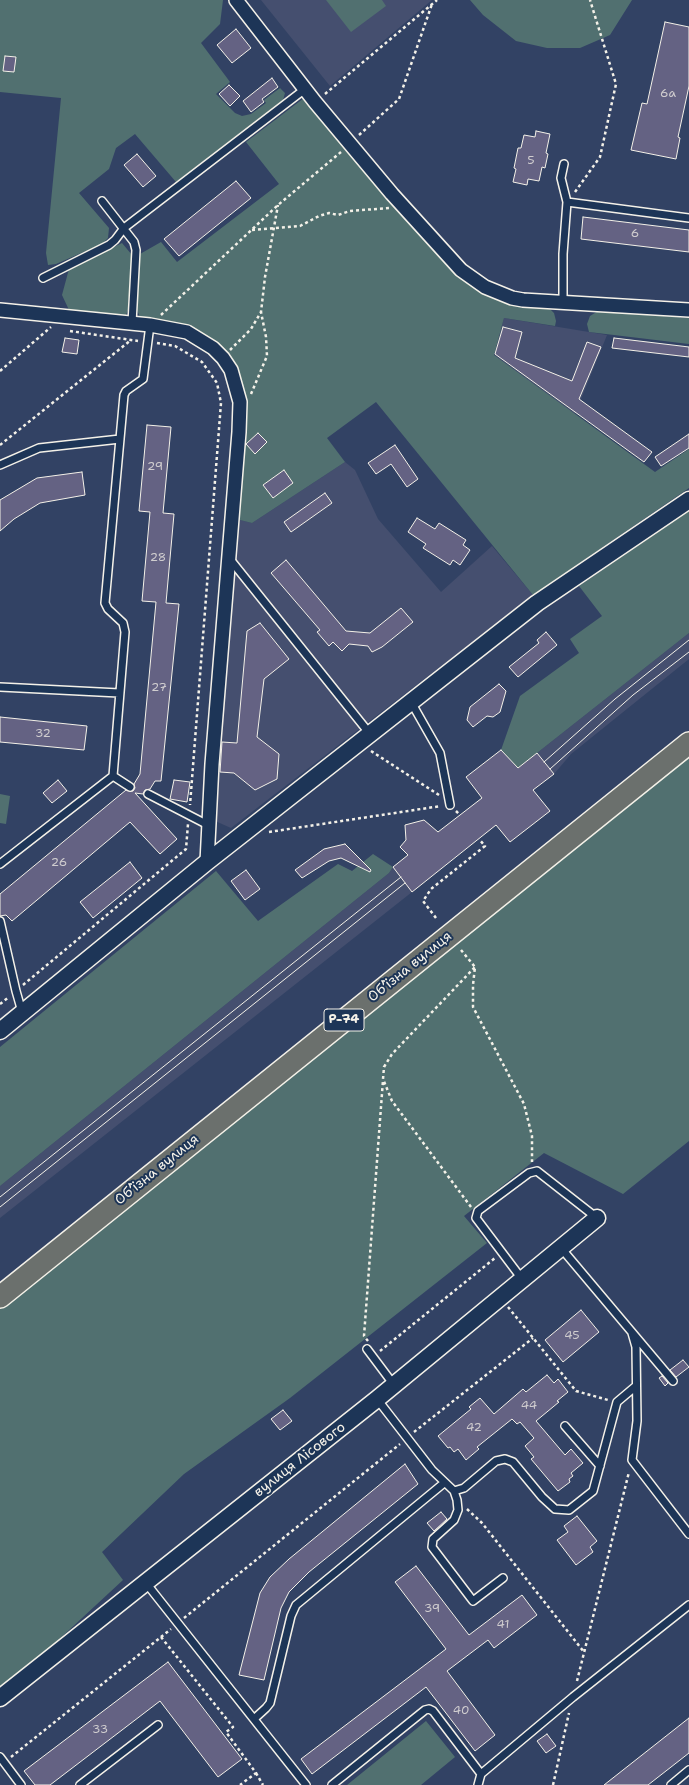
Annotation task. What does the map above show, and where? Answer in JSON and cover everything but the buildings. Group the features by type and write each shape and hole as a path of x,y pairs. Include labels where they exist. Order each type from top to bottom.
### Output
{"main road":[{"name":"Обʼїзна вулиця","path":"0,1297 689,743"}],"street":[{"path":"236,0 315,102 405,208 461,270 486,287 512,298 689,310"},
{"path":"0,310 150,325 187,332 213,348 223,358 231,370 240,402 212,764 207,862"},
{"path":"0,1031 239,836 537,604 689,500"},
{"name":"вулиця Лісового","path":"0,1698 377,1399 597,1218"}],"lane":[{"path":"43,278 109,245 124,228 305,89"},
{"path":"563,302 562,254 567,202 561,178 564,164"},
{"path":"102,201 134,242 136,250 132,323"},
{"path":"567,202 689,218"},
{"path":"0,864 112,776 124,632 123,623 108,609 105,603 124,393 143,379 150,325"},
{"path":"0,464 39,448 120,439"},
{"path":"229,558 364,739"},
{"path":"0,687 119,693"},
{"path":"411,702 440,753 450,804"},
{"path":"112,776 130,787"},
{"path":"148,794 210,826"},
{"path":"0,921 22,1013"},
{"path":"522,1279 476,1218 478,1211 532,1171 537,1171 597,1218"},
{"path":"561,1248 632,1334 673,1380"},
{"path":"632,1334 636,1347 637,1421 632,1460 689,1534"},
{"path":"367,1349 394,1385"},
{"path":"454,1491 464,1488 496,1461 505,1459 513,1462 542,1497 555,1509 569,1510 593,1491 617,1402 636,1386"},
{"path":"377,1399 444,1483 454,1491 458,1510 454,1520 433,1539 432,1547 473,1601 503,1578"},
{"path":"565,1426 600,1466"},
{"path":"254,1719 270,1703 291,1616 296,1605 444,1483"},
{"path":"146,1583 306,1785"},
{"path":"478,1785 481,1774 573,1697 689,1605"},
{"path":"332,1785 425,1710 429,1709 433,1711 481,1774"},
{"path":"80,1785 158,1725"},
{"path":"2,1760 21,1785"},
{"path":"671,1785 689,1770"}],"path":[{"path":"315,102 437,0"},
{"path":"567,202 600,157 616,84 590,0"},
{"path":"0,445 150,325 278,205 350,144 399,99 432,4"},
{"path":"250,398 267,356 266,337 261,312 265,277 278,205"},
{"path":"251,230 300,226 319,216 329,213 338,215 350,211 405,208"},
{"path":"223,358 251,329 261,312"},
{"path":"0,371 50,329 63,316"},
{"path":"50,329 56,329"},
{"path":"0,1004 186,849 221,403 217,382 202,362 174,346 67,331"},
{"path":"364,739 444,798 460,815"},
{"path":"239,836 450,804"},
{"path":"436,918 424,901 431,889 485,846 479,839"},
{"path":"461,950 475,967 473,1008 524,1104 532,1136 532,1171"},
{"path":"367,1349 371,1345 364,1336 384,1067 392,1054 475,967"},
{"path":"383,1079 392,1101 477,1214"},
{"path":"373,1357 502,1252"},
{"path":"500,1297 576,1391 617,1402"},
{"path":"2,1760 178,1623 533,1338"},
{"path":"553,1785 573,1697 632,1460"},
{"path":"457,1500 482,1523 584,1652"},
{"path":"161,1636 233,1727 226,1732 263,1785"},
{"path":"240,1785 256,1773"}],"shaded area":[{"path":"261,0 432,0 330,86"},
{"path":"504,318 607,335 575,414 494,355"},
{"path":"345,462 355,470 378,519 441,592 492,546 533,595 231,828 213,820 236,519 252,523"},
{"path":"689,633 689,659 571,754 554,774 537,753"},
{"path":"393,867 412,892 0,1218 0,1186 389,873"}],"green space":[{"path":"0,0 223,0 220,24 201,43 230,82 216,94 235,113 242,116 251,114 266,103 264,100 280,88 285,93 283,100 176,182 135,134 116,148 109,169 79,193 109,228 108,238 102,244 56,264 48,265 46,253 61,98 0,92"},
{"path":"326,0 382,0 386,6 351,32"},
{"path":"470,0 632,0 610,35 580,48 547,48 516,41 483,15"},
{"path":"304,98 388,201 457,274 482,293 499,300 510,304 549,308 554,313 556,321 555,326 504,318 494,355 655,472 689,449 689,488 533,595 376,402 327,438 345,462 252,523 236,519 246,431 246,400 238,368 229,353 217,342 189,325 140,317 137,310 140,254 161,242 177,262 279,184 246,142"},
{"path":"122,243 132,255 128,310 126,315 69,310 62,295 69,269"},
{"path":"598,311 689,318 689,344 589,332 587,324 590,316"},
{"path":"689,511 689,633 518,768 501,750 520,696 579,653 570,639 602,616 579,586"},
{"path":"689,743 689,1141 623,1194 544,1153 464,1216 487,1243 290,1398 184,1474 102,1552 123,1580 0,1694 0,1297"},
{"path":"0,794 10,796 6,824 0,823"},
{"path":"373,854 393,867 389,873 0,1186 0,1047 216,871 258,921 338,864 352,871"},
{"path":"426,1721 455,1757 421,1785 347,1785"}],"tram line":[{"path":"544,762 615,699 689,640"},
{"path":"550,769 633,695 689,652"},
{"path":"0,1197 401,877"},
{"path":"0,1207 405,883"}]}
